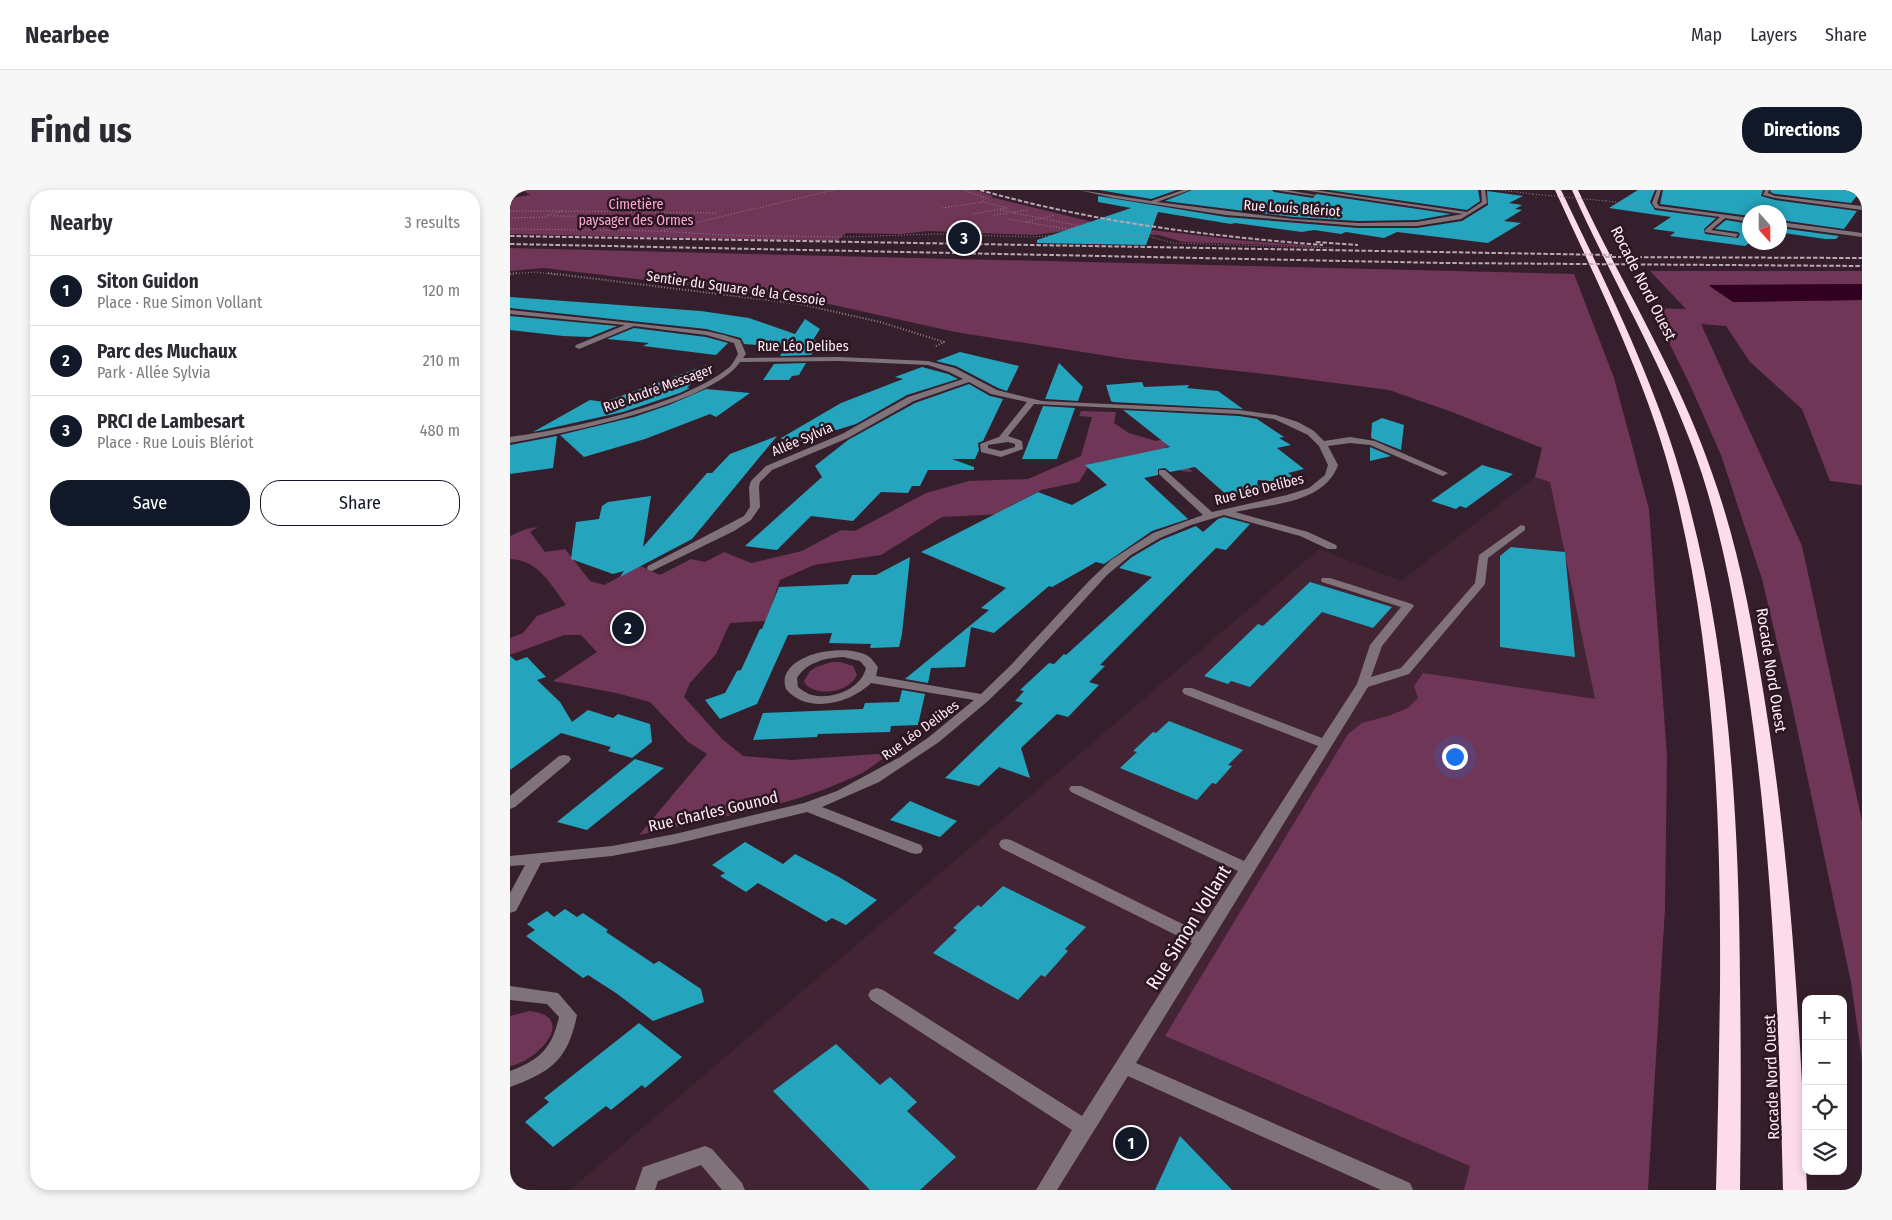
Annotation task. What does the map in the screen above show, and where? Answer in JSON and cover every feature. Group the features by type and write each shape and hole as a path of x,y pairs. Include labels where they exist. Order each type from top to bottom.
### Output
{"highway":[{"path":"1558,190 1618,321 1659,424 1679,486 1694,546 1706,607 1720,719 1727,808 1731,915 1728,1190"},
{"name":"Rocade Nord Ouest","path":"1575,190 1646,331 1689,426 1710,482 1734,570 1759,699 1777,853 1785,945 1795,1190"}],"street":[{"name":"Rue Louis Blériot","path":"1081,190 1150,203 1242,216 1362,224 1432,223 1470,214"},
{"path":"1150,203 1188,190"},
{"path":"1276,190 1318,196 1333,194"},
{"path":"1305,190 1470,214 1479,210 1485,203 1483,190"},
{"path":"1659,190 1655,206 1742,219"},
{"path":"1768,190 1765,194 1775,197 1862,208"},
{"path":"1723,217 1707,231 1736,235"},
{"path":"1787,225 1862,235"},
{"path":"510,312 706,333 729,338 737,342 742,349 740,360"},
{"path":"579,347 633,324"},
{"name":"Rue Léo Delibes","path":"740,360 907,361 935,365 994,392 1032,402 1064,406 1230,411 1264,414 1286,420 1305,429 1322,444 1332,465 1329,476 1319,486 1304,494 1224,512 1180,525 1150,538 1118,559 1005,679 937,737 892,769 848,792 808,807"},
{"name":"Rue André Messager","path":"510,440 582,427 629,414 709,385 729,373 740,360"},
{"name":"Allée Sylvia","path":"652,568 748,518 755,507 754,487 756,481 769,468 845,436 911,399 969,379"},
{"path":"1002,439 1032,402"},
{"path":"1322,444 1350,440 1372,443 1443,472"},
{"path":"1162,472 1210,516"},
{"path":"1224,512 1304,534 1332,547"},
{"path":"1363,684 1405,671 1480,584 1483,557 1520,528"},
{"name":"Rue Simon Vollant","path":"1046,1190 1363,684 1376,645 1408,606 1326,580"},
{"path":"843,653 860,656 870,663 873,673 870,679 866,684 850,694 830,699 802,696 796,693 790,684 794,672 806,662 823,656 843,653"},
{"path":"870,679 984,698"},
{"path":"1188,691 1326,744"},
{"path":"510,804 564,759"},
{"path":"1076,788 1247,869"},
{"path":"808,807 916,849"},
{"name":"Rue Charles Gounod","path":"510,861 595,853 641,846 808,807"},
{"path":"1006,844 1202,941"},
{"path":"510,907 536,859"},
{"path":"510,994 552,998 568,1014 565,1035 552,1057 529,1073 510,1079"},
{"path":"877,995 1085,1128"},
{"path":"1124,1066 1403,1190"},
{"path":"645,1190 650,1174 705,1155 735,1190"}],"path":[{"path":"660,231 834,190"},
{"path":"963,190 986,198 983,202"},
{"path":"1499,190 1655,206"},
{"path":"942,208 983,202 1007,208 973,214"},
{"path":"510,210 716,213"},
{"path":"1000,210 1080,226 1067,229 1008,219"},
{"path":"994,216 1028,210"},
{"path":"554,216 562,211"},
{"path":"1025,222 1055,215"},
{"path":"510,218 554,216 687,217"},
{"path":"510,229 660,231 721,235 846,237 936,234 1031,236 1073,234 1148,236 1173,243 1334,248"},
{"name":"Sentier du Square de la Cessoie","path":"510,274 536,272 800,304 880,322 944,342 907,361"}],"shaded area":[{"path":"1862,284 1862,300 1733,302 1709,285"},
{"path":"1535,477 1550,482 1595,699 1464,1190 570,1190 1319,549 1401,581"}],"green space":[{"name":"Cimetière paysager des Ormes","path":"523,190 975,190 993,196 991,197 1101,224 1237,240 1327,247 1183,242 1159,235 1066,231 1034,235 928,231 901,234 846,233 837,241 510,234 510,198 530,195"},
{"path":"510,248 1574,274 1614,378 1649,509 1667,756 1665,908 1648,1190 1464,1190 1470,1166 1165,1036 1348,734 1362,723 1408,708 1418,698 1414,686 1423,673 1595,699 1550,482 1535,477 1542,448 1452,412 1389,390 1127,359 955,332 811,300 544,268 510,271"},
{"path":"1650,271 1862,271 1862,284 1709,286 1733,302 1862,300 1862,485 1830,481 1802,409 1750,362 1726,326 1701,324 1802,546 1862,821 1862,1060 1851,982 1792,705 1762,579 1721,455 1690,385 1652,308 1686,309"},
{"path":"1081,411 1116,412 1114,423 1129,433 1156,441 1209,430 1217,421 1219,415 1254,418 1224,425 1212,437 1165,447 1193,472 1181,471 1138,454 1090,464 1079,482 1041,490 1008,507 1023,513 942,517 881,555 814,565 780,580 766,621 730,623 716,654 690,683 684,697 722,739 743,756 792,760 892,753 861,774 830,787 777,804 639,835 707,754 688,742 650,702 616,693 553,681 597,652 581,635 564,635 510,655 510,638 523,633 537,616 566,605 549,581 536,568 520,560 510,559 510,536 526,529 538,527 530,532 545,552 565,549 590,581 604,585 640,566 660,575 691,559 705,562 724,552 751,563 802,551 841,530 855,531 926,493 969,481 1028,479 1081,456 1092,417 1079,416"},
{"path":"832,662 853,666 857,675 853,681 841,689 826,692 812,689 806,685 804,681 810,671"},
{"path":"529,1011 544,1015 551,1021 552,1029 549,1038 542,1048 532,1056 510,1066 510,1016"}],"building":[{"path":"1099,190 1177,190 1151,199"},
{"path":"1192,190 1272,190 1274,192 1313,198 1316,194 1451,214 1417,220 1358,221 1293,217 1165,201"},
{"path":"1328,190 1478,190 1480,201 1467,210"},
{"path":"1638,190 1655,190 1650,202 1655,210 1716,218 1704,229 1705,234 1738,238 1740,234 1738,232 1715,229 1726,220 1742,223 1742,246 1670,236 1675,232 1653,229 1671,217 1609,208"},
{"path":"1663,190 1763,190 1761,196 1775,200 1857,211 1844,229 1787,221 1787,205 1742,205 1742,215 1660,204"},
{"path":"1771,190 1862,190 1851,203 1775,194 1770,192"},
{"path":"1487,191 1523,196 1509,203 1522,205 1515,209 1522,210 1504,221 1521,223 1488,243 1397,232 1384,238 1346,232 1341,234 1314,230 1302,232 1231,224 1158,212 1146,245 1037,243 1037,240 1131,208 1098,202 1098,196 1226,217 1358,228 1417,228 1462,221 1488,205"},
{"path":"1787,229 1839,236 1836,239 1787,233"},
{"path":"510,297 701,311 749,318 795,334 805,319 820,329 813,340 819,342 818,349 815,349 811,355 780,356 786,347 744,344 741,338 706,329 510,308"},
{"path":"510,316 617,326 590,337 563,336 510,330"},
{"path":"634,328 706,337 728,343 716,355 643,346 649,343 607,339"},
{"path":"960,352 1019,366 1007,391 956,366 936,361"},
{"path":"806,363 799,375 792,376 789,380 763,380 774,364"},
{"path":"1059,363 1083,387 1078,401 1045,399"},
{"path":"707,365 687,388 690,388 680,393 623,412 533,432 590,400 604,402"},
{"path":"922,367 948,374 958,379 907,395 856,424 785,446 781,438 841,403 903,379 895,377"},
{"path":"1142,382 1144,387 1189,385 1187,388 1218,391 1243,409 1111,401 1106,385"},
{"path":"969,384 990,396 1003,399 983,441 978,443 979,450 975,459 952,459 974,467 974,470 928,470 920,486 912,486 908,493 881,492 853,521 811,516 777,550 745,546 822,477 815,466 848,440 915,403"},
{"path":"706,389 750,393 716,417 710,414 645,439 584,457 560,435 634,417 669,405"},
{"path":"1043,406 1075,408 1057,459 1022,459"},
{"path":"1123,410 1239,416 1257,419 1284,437 1279,438 1291,445 1277,448 1304,469 1288,473 1301,484 1258,480 1257,484 1261,488 1228,496 1195,467 1170,472 1165,468 1158,469 1158,475 1144,478 1188,519 1152,531 1104,564 1096,562 1052,587 1049,586 994,633 971,627 965,667 931,668 928,683 905,679 989,610 981,608 1006,588 921,552 1038,492 1072,505 1107,485 1085,465 1170,447"},
{"path":"1382,418 1404,425 1401,450 1371,438 1372,423"},
{"path":"557,436 553,468 510,474 510,445"},
{"path":"777,436 692,539 620,577 624,571 613,574 571,559 576,522 599,519 602,506 608,502 651,496 643,547 707,473 712,473 730,454"},
{"path":"1370,447 1391,456 1370,461"},
{"path":"1482,465 1513,474 1466,508 1460,506 1456,509 1431,501"},
{"path":"1224,517 1250,524 1226,550 1216,548 1100,665 1105,666 1089,682 1099,685 1068,717 1057,714 1021,748 1030,778 999,767 979,786 945,778 1023,703 1015,701 1024,691 1020,690 1049,663 1054,664 1064,654 1066,655 1152,577 1119,568 1132,557 1161,540 1196,526 1203,532 1218,519"},
{"path":"1511,547 1565,552 1575,657 1500,647 1500,556"},
{"path":"910,557 899,647 870,648 871,644 829,643 832,633 788,635 757,704 720,719 705,700 725,693 737,671 741,670 760,629 762,629 779,587 848,584 852,575 876,575"},
{"path":"1310,582 1392,607 1373,628 1322,612 1250,687 1231,681 1228,684 1204,676 1258,624 1263,626"},
{"path":"510,656 516,661 527,657 546,677 537,680 560,702 572,722 588,710 613,718 618,714 650,724 652,742 632,758 608,751 611,747 561,733 510,770"},
{"path":"902,690 925,694 918,725 891,726 890,732 818,734 817,737 753,740 763,713 863,709 865,703 899,702"},
{"path":"1169,721 1243,750 1228,765 1232,766 1216,784 1212,783 1197,800 1120,768 1137,752 1133,751 1153,732 1156,733"},
{"path":"635,759 664,768 587,830 557,822"},
{"path":"910,801 957,821 940,837 890,820"},
{"path":"745,842 783,864 795,854 877,900 846,925 832,918 826,922 758,883 746,892 720,876 725,873 712,865"},
{"path":"1003,886 1086,927 1065,949 1068,951 1045,977 1041,975 1018,1000 933,953 957,930 953,928 978,905 981,907"},
{"path":"565,909 577,917 583,913 608,930 606,932 654,964 659,961 701,989 704,1002 653,1021 588,975 583,978 526,936 535,930 527,924 547,911 554,917"},
{"path":"639,1023 682,1057 645,1088 642,1085 611,1110 606,1106 553,1147 525,1122 549,1102 544,1098"},
{"path":"836,1044 880,1085 890,1077 917,1102 907,1111 956,1157 920,1190 870,1190 773,1091"},
{"path":"1180,1136 1232,1190 1155,1190"}],"railway":[{"path":"980,190 1065,211 1150,226 1236,237 1323,245"},
{"path":"510,236 1612,255"},
{"path":"1316,242 1358,245"},
{"path":"510,244 1444,263 1862,266"},
{"path":"1605,257 1862,258"}],"place":[{"name":"PRCI de Lambesart","path":"964,238"},
{"name":"Parc des Muchaux","path":"628,628"},
{"name":"Siton Guidon","path":"1131,1143"}]}
